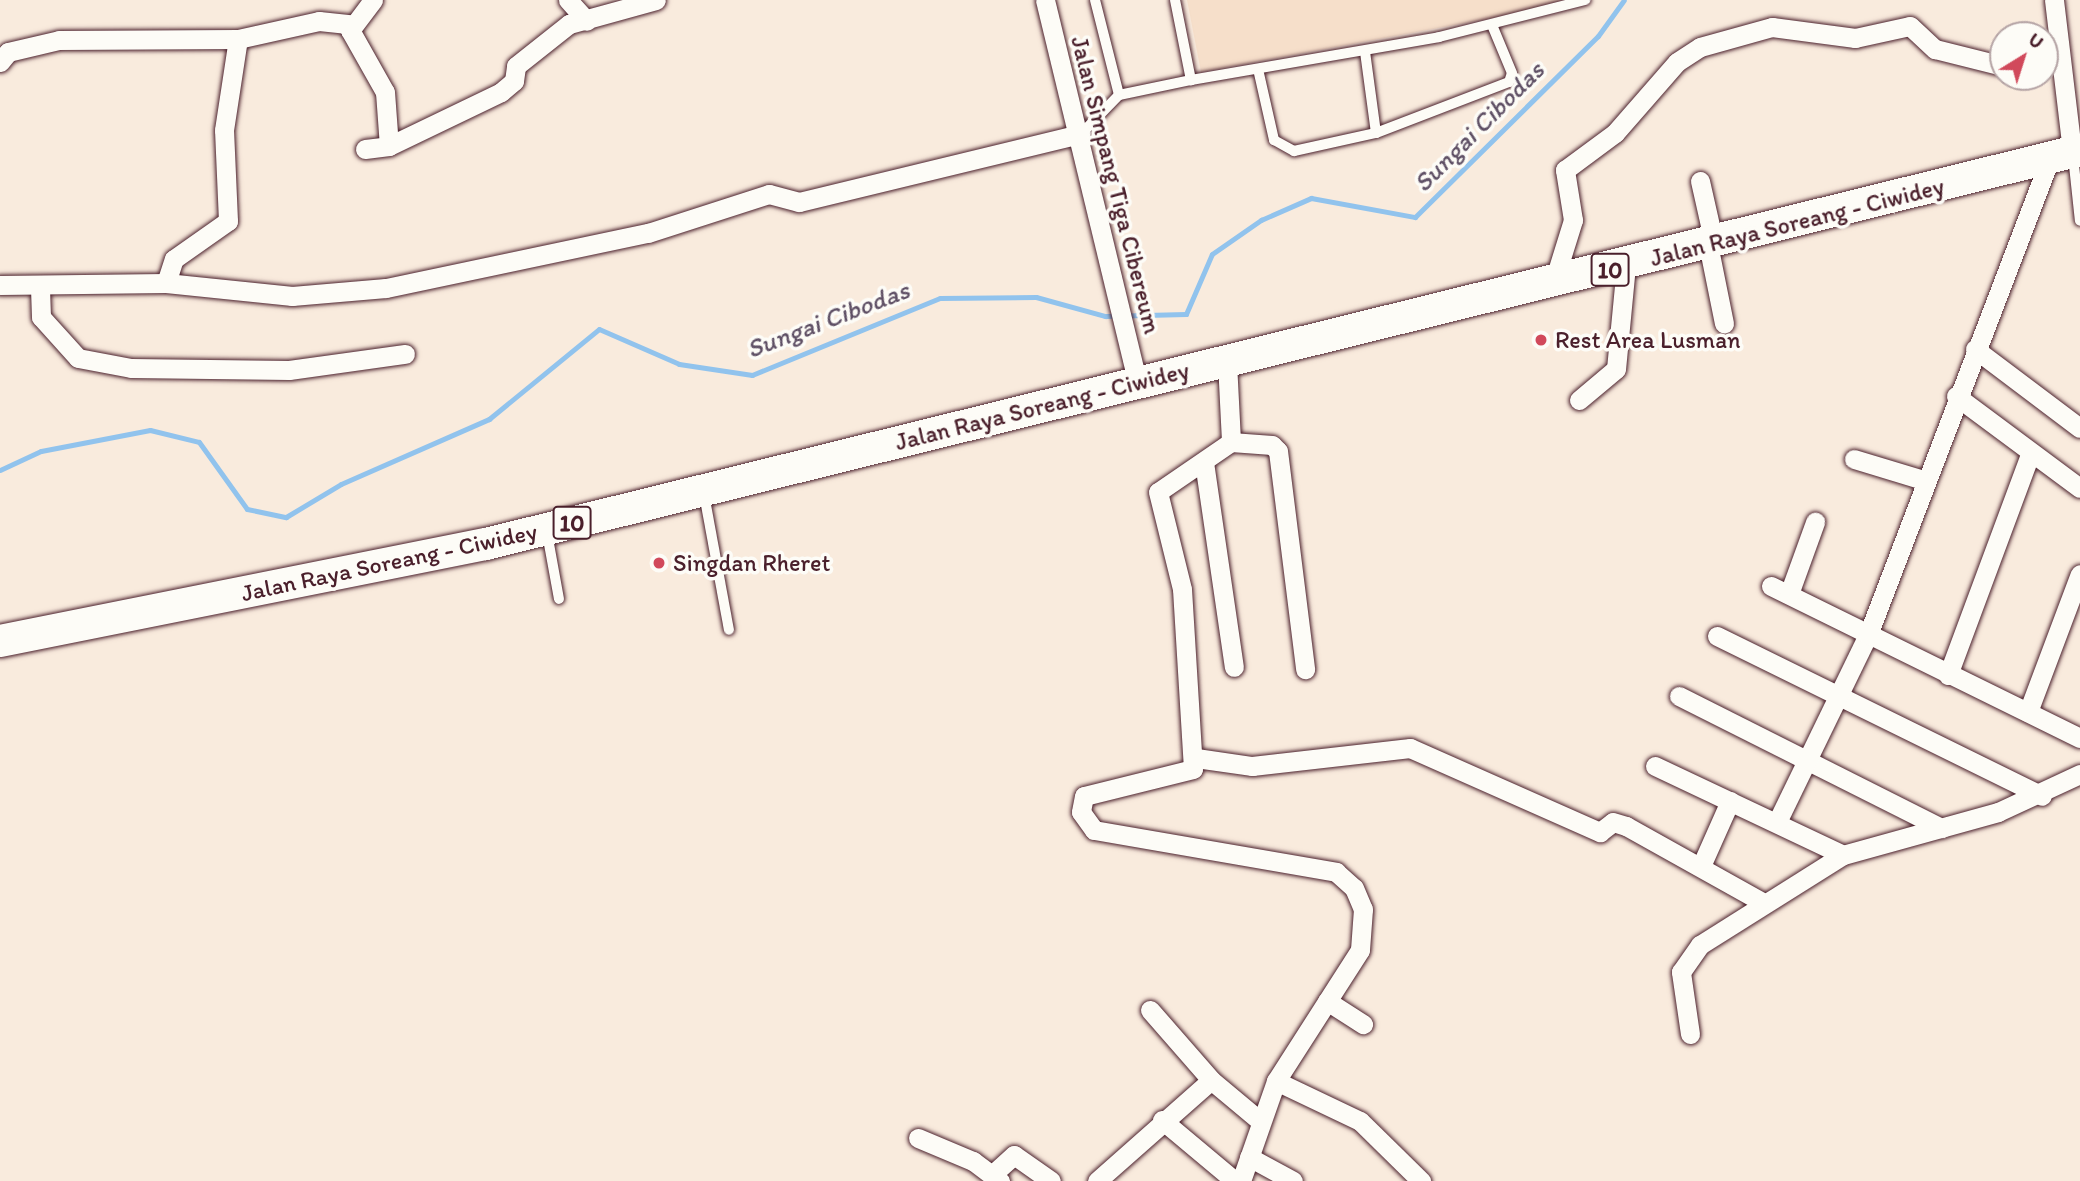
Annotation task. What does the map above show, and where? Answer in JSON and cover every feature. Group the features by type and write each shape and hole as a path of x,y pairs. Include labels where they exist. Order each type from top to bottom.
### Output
{"highway":[{"name":"Jalan Raya Soreang - Ciwidey","path":"0,641 547,529 1554,281 1626,266 2068,152"}],"street":[{"path":"350,24 373,0"},
{"path":"568,0 587,21"},
{"path":"365,149 389,146 501,92 514,81 516,66 569,24 656,0"},
{"name":"Jalan Simpang Tiga Cibereum","path":"1045,0 1081,134 1138,383"},
{"path":"2053,21 2054,0"},
{"path":"0,62 8,52 59,40 239,39 319,21 350,24"},
{"path":"350,24 385,92 389,146"},
{"path":"1554,281 1573,220 1564,170 1615,133 1677,62 1700,47 1772,27 1855,38 1910,26 1935,49 1989,62"},
{"path":"166,283 174,259 228,222 224,130 239,39"},
{"path":"1777,822 1868,635 1923,480 1975,349 2068,152 2057,91"},
{"path":"0,285 40,288 166,283 292,296 448,279 710,217 769,194 795,203 1081,134"},
{"path":"1700,181 1724,323"},
{"path":"1579,400 1616,369 1626,266"},
{"path":"40,288 41,317 78,358 131,368 275,371 405,354"},
{"path":"1975,349 2079,426"},
{"path":"1227,362 1231,442"},
{"path":"1956,396 2030,454 2080,488"},
{"path":"1241,1181 1276,1081 1360,950 1364,926 1363,909 1344,877 1088,826 1081,812 1084,796 1187,774 1196,758 1182,590 1157,499 1162,488 1231,442 1272,445 1278,451 1305,669"},
{"path":"1948,675 2030,454"},
{"path":"1854,459 1923,480"},
{"path":"1204,462 1234,667"},
{"path":"1815,522 1780,590 2080,738"},
{"path":"2028,712 2080,574"},
{"path":"1717,636 2042,796"},
{"path":"1679,696 1942,828"},
{"path":"1196,758 1252,766 1410,748 1600,832 1619,823 1702,864 1764,903"},
{"path":"1656,766 1843,855"},
{"path":"1689,1034 1681,972 1688,957 1764,903 1843,855 1942,828 2042,796 2080,774"},
{"path":"1702,864 1730,800"},
{"path":"1326,1001 1363,1024"},
{"path":"1150,1010 1211,1080 1260,1121"},
{"path":"1097,1181 1162,1120 1211,1080"},
{"path":"1276,1081 1360,1121 1421,1181"},
{"path":"1162,1120 1235,1181"},
{"path":"918,1138 997,1177 1014,1155 1051,1181"},
{"path":"1248,1157 1293,1181"}],"lane":[{"path":"1095,0 1119,95"},
{"path":"1175,0 1191,80"},
{"path":"1081,134 1119,95 1191,80 1365,52 1492,25 1585,0"},
{"path":"1258,69 1274,140 1294,151 1376,133 1509,82 1512,73 1492,25"},
{"path":"1365,52 1376,133"},
{"path":"2068,152 2080,221"},
{"path":"704,490 729,630"},
{"path":"547,529 559,599"}],"shaded area":[{"path":"1187,0 1589,0 1201,72"}],"waterway":[{"name":"Sungai Cibodas","path":"0,470 41,451 150,430 199,442 247,509 286,517 341,484 489,419 599,329 679,364 752,375 940,298 1036,297 1105,316 1186,314 1212,254 1261,220 1311,198 1415,217 1598,36 1624,0"}],"place":[{"name":"Rest Area Lusman","path":"1541,340"},
{"name":"Singdan Rheret","path":"659,563"}]}
